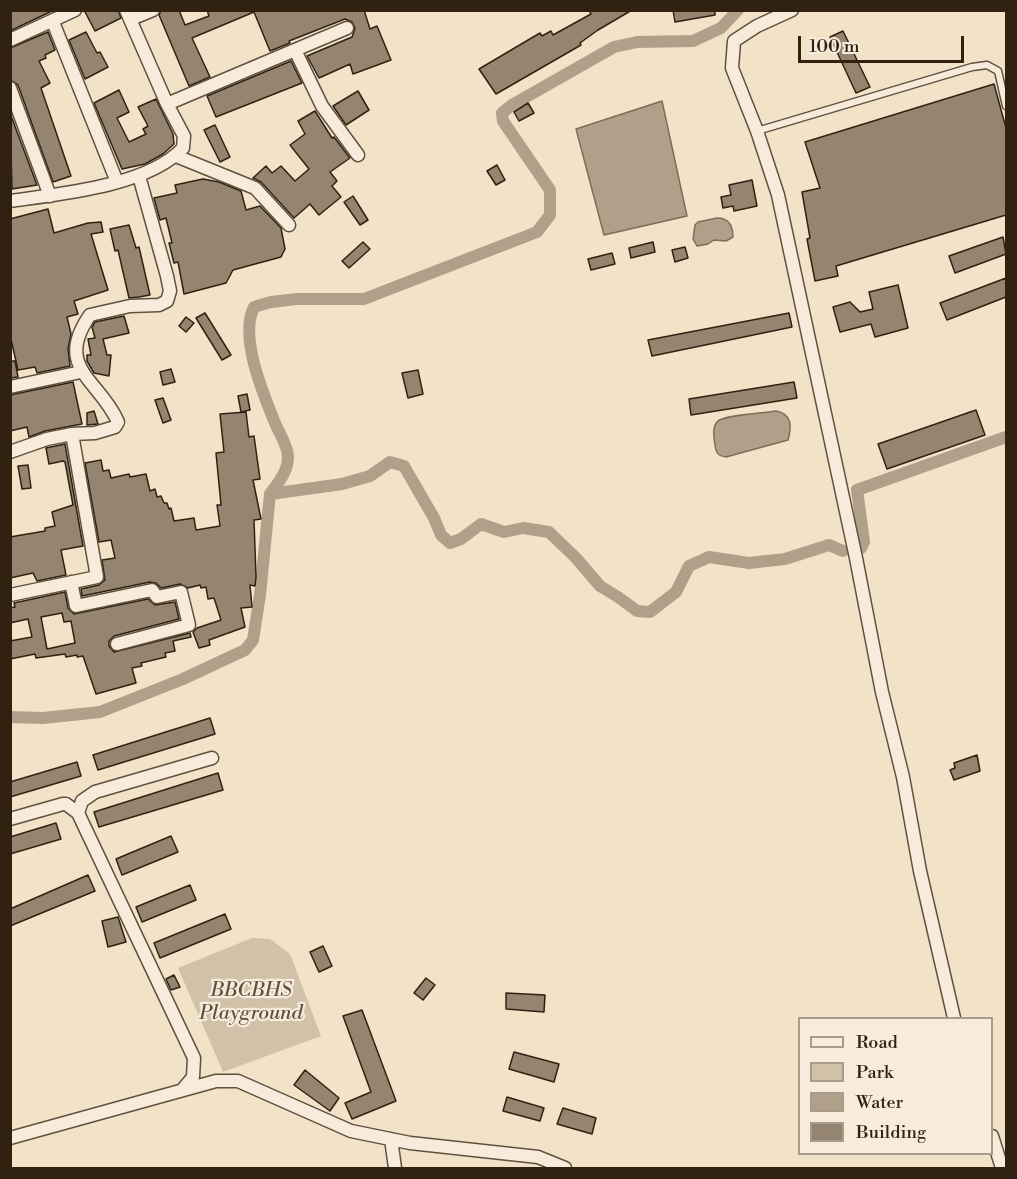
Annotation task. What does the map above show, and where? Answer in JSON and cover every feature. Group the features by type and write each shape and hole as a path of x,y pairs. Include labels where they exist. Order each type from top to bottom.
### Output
{"street":[{"path":"10,40 75,10"},
{"path":"10,201 50,196 139,176 161,166 183,148 184,136 167,104 128,15 153,10"},
{"path":"792,10 757,26 734,41 732,68 757,131 778,195 856,558 882,692 903,777 920,871 954,1017"},
{"path":"53,22 117,182"},
{"path":"167,104 347,28"},
{"path":"295,50 322,106 358,155"},
{"path":"10,88 50,196"},
{"path":"176,156 255,188 289,225"},
{"path":"10,452 47,439 72,434 96,433 115,427 118,422 113,409 81,372 76,355 79,330 90,315 130,306 159,305 167,301 170,291 167,276 139,176"},
{"path":"10,387 81,372"},
{"path":"10,595 97,576 72,434"},
{"path":"71,582 76,606 152,590 157,597 181,592 189,625 117,644"},
{"path":"78,813 82,801 95,792 212,758"},
{"path":"10,819 63,804 78,813 194,1058 193,1077 182,1090"},
{"path":"10,1138 216,1081 238,1081 351,1131 391,1139 538,1157 565,1168"},
{"path":"993,1138 1003,1163"},
{"path":"391,1139 395,1168"}],"lane":[{"path":"757,131 972,67 987,65 998,71 1006,106"}],"green space":[{"name":"BBCBHS Playground","path":"252,938 270,939 290,954 321,1036 223,1072 178,968"}],"water":[{"path":"662,101 687,216 604,235 576,129"},
{"path":"717,218 725,219 730,223 733,237 726,241 714,240 697,246 693,239 695,225 698,222"},
{"path":"776,411 785,415 790,421 788,440 726,457 718,454 715,448 714,433 717,422 735,416"}],"building":[{"path":"10,10 54,10 10,31"},
{"path":"84,10 118,10 121,18 95,31"},
{"path":"161,10 179,10 185,25 209,16 207,10 364,10 370,29 377,26 391,60 353,74 350,64 319,78 307,56 352,37 355,28 352,22 345,19 270,51 254,12 192,38 210,77 189,86 159,15"},
{"path":"589,10 632,10 598,30 580,43 581,45 496,94 479,69 540,33 542,36 551,31 553,35 591,14"},
{"path":"673,10 715,10 715,15 675,22"},
{"path":"843,31 870,87 856,93 830,37"},
{"path":"48,32 55,50 39,61 50,83 41,88 71,176 53,182 18,85 10,80 10,48"},
{"path":"86,32 97,53 100,52 108,67 85,79 69,40"},
{"path":"291,61 302,83 216,117 207,96"},
{"path":"994,84 1006,128 1006,215 836,266 838,276 815,281 807,239 810,238 802,192 820,188 805,142"},
{"path":"119,90 129,112 117,118 129,142 146,134 143,129 148,126 138,107 156,99 173,134 174,144 163,154 145,164 122,169 94,103"},
{"path":"358,91 369,110 346,125 333,106"},
{"path":"528,103 534,113 519,121 514,112"},
{"path":"315,111 332,138 334,137 350,158 330,172 337,181 332,186 341,197 319,215 310,204 294,218 261,182 253,178 266,166 272,173 281,166 295,181 309,169 290,145 305,134 298,121"},
{"path":"10,113 37,185 12,189"},
{"path":"215,125 230,157 220,162 204,130"},
{"path":"497,165 505,180 496,185 487,171"},
{"path":"203,179 219,182 241,191 246,210 260,206 281,228 285,249 281,257 233,270 226,283 184,294 178,262 174,263 169,243 172,243 166,218 160,220 154,198 177,193 175,185"},
{"path":"752,180 757,206 734,211 733,206 723,208 721,197 731,195 729,185"},
{"path":"353,196 368,220 360,225 344,202"},
{"path":"48,209 54,233 88,223 101,222 103,232 91,234 108,290 74,301 78,314 67,317 71,334 68,349 70,366 37,373 35,367 18,370 10,335 10,219"},
{"path":"129,225 136,248 139,247 150,295 129,298 118,250 115,251 110,229"},
{"path":"1003,237 1006,254 955,273 949,256"},
{"path":"363,242 370,249 349,268 342,261"},
{"path":"653,242 655,252 631,258 629,248"},
{"path":"685,247 688,258 675,262 672,250"},
{"path":"612,253 615,264 591,270 588,259"},
{"path":"1006,278 1006,297 947,320 940,303"},
{"path":"898,285 908,328 875,337 871,324 840,332 833,307 850,302 860,312 873,309 869,292"},
{"path":"205,313 231,355 222,360 196,318"},
{"path":"789,313 792,327 652,356 648,340"},
{"path":"124,316 129,333 103,339 107,355 111,355 109,376 94,373 87,361 87,355 91,355 88,339 95,338 92,327 95,322"},
{"path":"186,317 194,323 186,332 179,326"},
{"path":"10,361 15,361 18,377 10,378"},
{"path":"171,369 175,382 163,385 160,372"},
{"path":"418,370 423,394 408,398 402,373"},
{"path":"73,382 82,424 45,431 29,437 27,427 10,431 10,395"},
{"path":"794,382 797,398 691,415 689,399"},
{"path":"247,394 250,410 241,412 238,396"},
{"path":"163,398 171,420 163,423 155,400"},
{"path":"976,410 985,435 887,469 878,444"},
{"path":"94,411 98,424 87,425 87,413"},
{"path":"246,412 249,437 254,436 260,479 253,480 261,519 254,520 256,577 255,586 250,585 252,607 241,608 245,627 209,640 210,645 199,648 193,632 197,628 221,620 214,598 208,599 206,587 201,588 200,585 188,588 180,584 161,588 156,583 150,582 82,596 81,589 99,585 105,580 102,560 115,558 111,540 99,542 85,463 101,460 103,471 109,470 111,478 129,474 130,477 146,474 150,491 155,489 157,497 161,496 169,509 171,508 174,521 194,518 196,530 220,526 217,505 221,505 216,453 224,452 220,414"},
{"path":"65,444 83,546 61,550 66,575 37,581 33,573 10,578 10,537 45,531 45,528 55,526 52,512 73,505 65,462 49,464 46,448"},
{"path":"28,465 31,488 22,489 18,466"},
{"path":"65,592 68,608 74,614 148,599 155,605 175,602 179,619 114,636 109,641 109,646 114,652 190,633 191,637 173,641 175,651 165,653 166,657 141,663 142,666 132,668 136,683 96,694 83,656 66,657 65,654 36,658 35,654 10,659 10,641 32,637 28,619 10,623 10,608 15,607 14,603","holes":["62,613 64,622 71,621 75,643 47,649 41,617"]},
{"path":"210,718 215,734 98,770 93,755"},
{"path":"977,755 980,771 954,780 950,770 955,768 954,763"},
{"path":"77,762 81,776 10,797 10,782"},
{"path":"218,773 223,790 99,827 94,812"},
{"path":"56,823 61,839 10,854 10,837"},
{"path":"171,836 178,852 122,875 116,859"},
{"path":"88,875 95,891 10,926 10,909"},
{"path":"190,885 196,900 142,922 136,907"},
{"path":"225,914 231,929 160,958 154,943"},
{"path":"118,917 126,942 108,947 102,921"},
{"path":"323,946 332,966 319,972 310,952"},
{"path":"174,975 180,987 171,990 166,979"},
{"path":"426,978 435,985 423,1000 414,993"},
{"path":"506,993 545,995 544,1012 506,1009"},
{"path":"362,1010 396,1101 352,1119 345,1103 371,1092 343,1016"},
{"path":"514,1052 559,1064 554,1082 509,1069"},
{"path":"305,1070 339,1098 330,1111 294,1085"},
{"path":"507,1097 544,1108 540,1121 503,1111"},
{"path":"563,1108 596,1118 592,1134 557,1124"}],"waterway":[{"path":"270,494 284,472 288,462 288,453 254,365 249,334 254,307 271,302 297,299 364,299 537,232 550,215 550,190 503,121 502,113 512,105 614,47 637,42 693,41 721,28 738,10"},
{"path":"861,548 864,542 857,490 1006,437"},
{"path":"10,717 43,718 100,712 183,679 245,650 253,640 270,494 342,484 370,476 390,462 404,466 434,518 441,535 450,543 461,539 481,524 504,532 523,528 549,532 600,586 637,611 650,612 676,592 689,566 709,557 749,563 785,559 829,545 843,551"}]}
